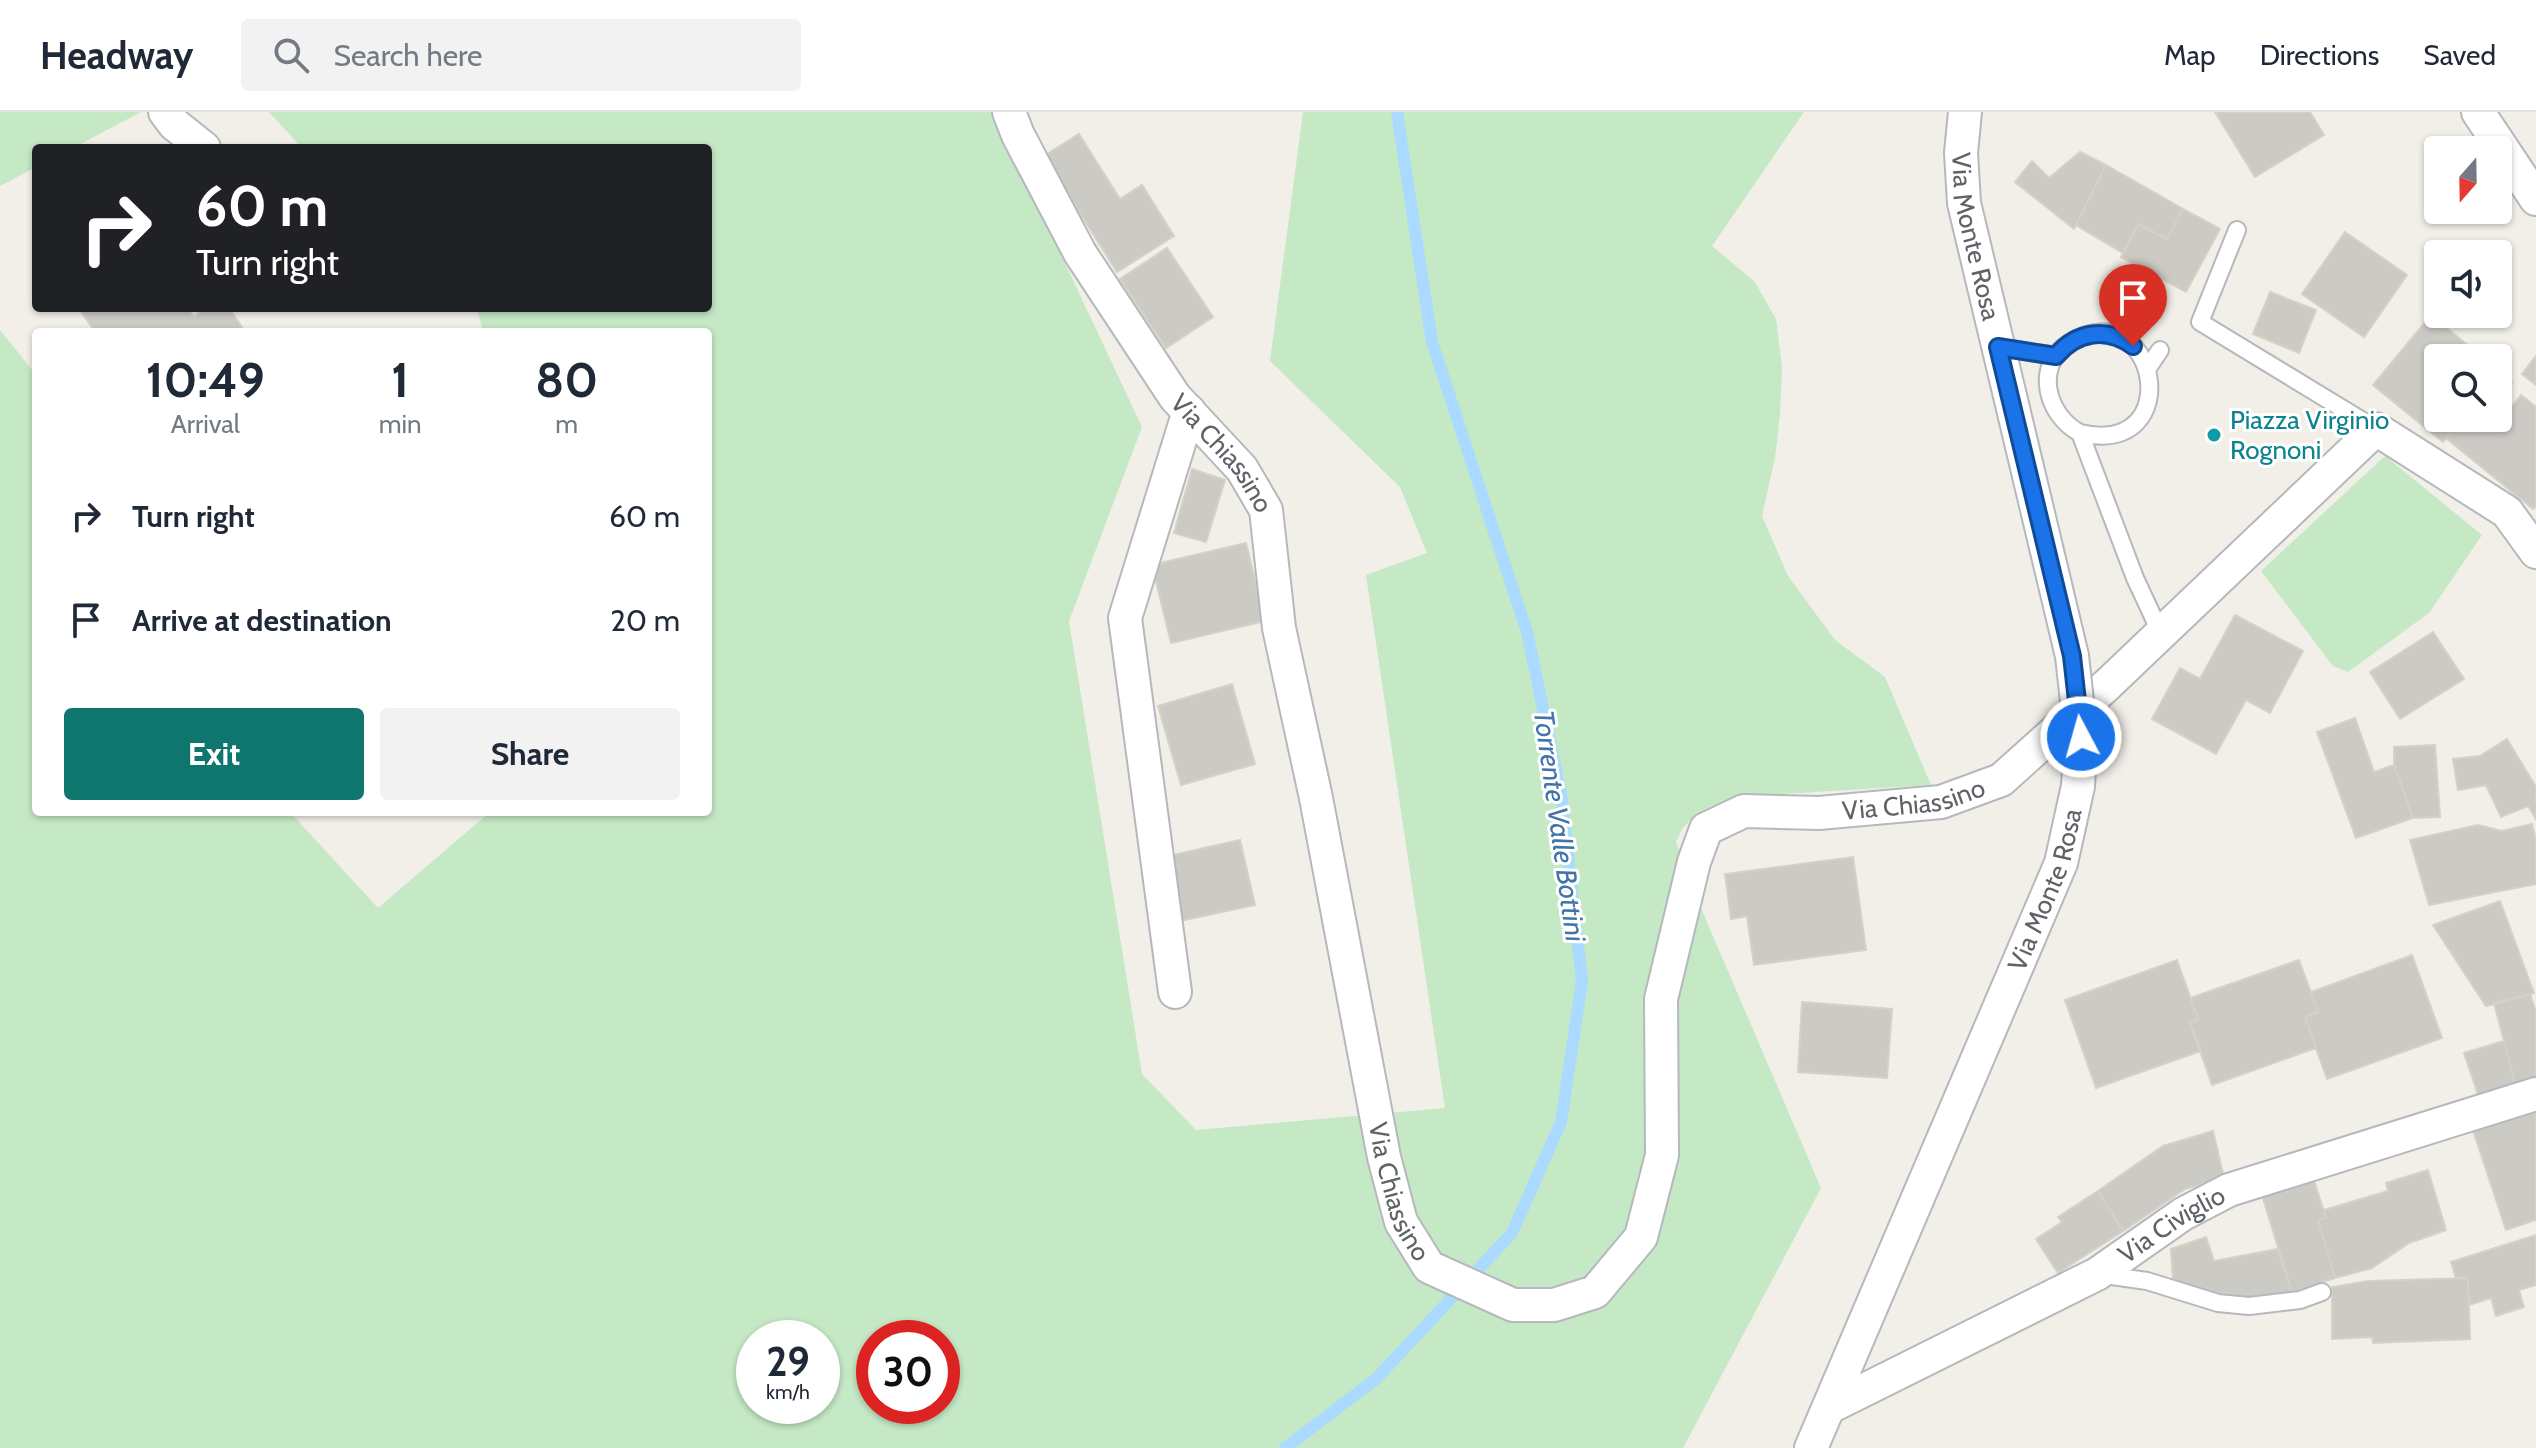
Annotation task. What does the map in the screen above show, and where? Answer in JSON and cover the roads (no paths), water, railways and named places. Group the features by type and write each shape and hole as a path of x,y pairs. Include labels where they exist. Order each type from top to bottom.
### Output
{"street":[{"path":"165,112 174,124 199,144"},
{"name":"Via Chiassino","path":"1009,112 1080,253 1175,397 1242,469 1266,510 1279,628 1316,798 1384,1157 1401,1222 1429,1267 1513,1305 1554,1305 1595,1292 1641,1237 1662,1155 1661,999 1694,862 1706,829 1744,811 1819,813 1941,802 2001,780 2161,634"},
{"name":"Via Monte Rosa","path":"1811,1448 2061,863 2078,786 2081,737 2072,656 1964,203 1961,153 1965,112"},
{"path":"2478,112 2536,199"},
{"path":"1175,992 1125,618 1189,411"},
{"path":"2161,634 2376,429 2507,512 2536,552"},
{"name":"Via Civiglio","path":"1830,1407 2097,1274 2183,1214 2229,1190 2536,1094"}],"lane":[{"path":"2237,230 2200,322 2376,429"},
{"path":"2100,333 2122,338 2133,346 2148,368 2151,388 2147,405 2130,427 2106,436 2080,433 2059,418 2051,404 2048,377 2056,356 2084,335 2100,333"},
{"path":"1998,347 2056,356"},
{"path":"2148,368 2160,350"},
{"path":"2080,433 2135,578 2161,634"},
{"path":"2097,1274 2147,1281 2218,1303 2249,1306 2300,1300 2322,1292"}],"waterway":[{"name":"Torrente Valle Bottini","path":"1285,1448 1376,1379 1512,1233 1561,1122 1582,981 1561,794 1527,632 1432,342 1397,112"}],"place":[{"name":"Piazza Virginio Rognoni","path":"2214,435"}]}
